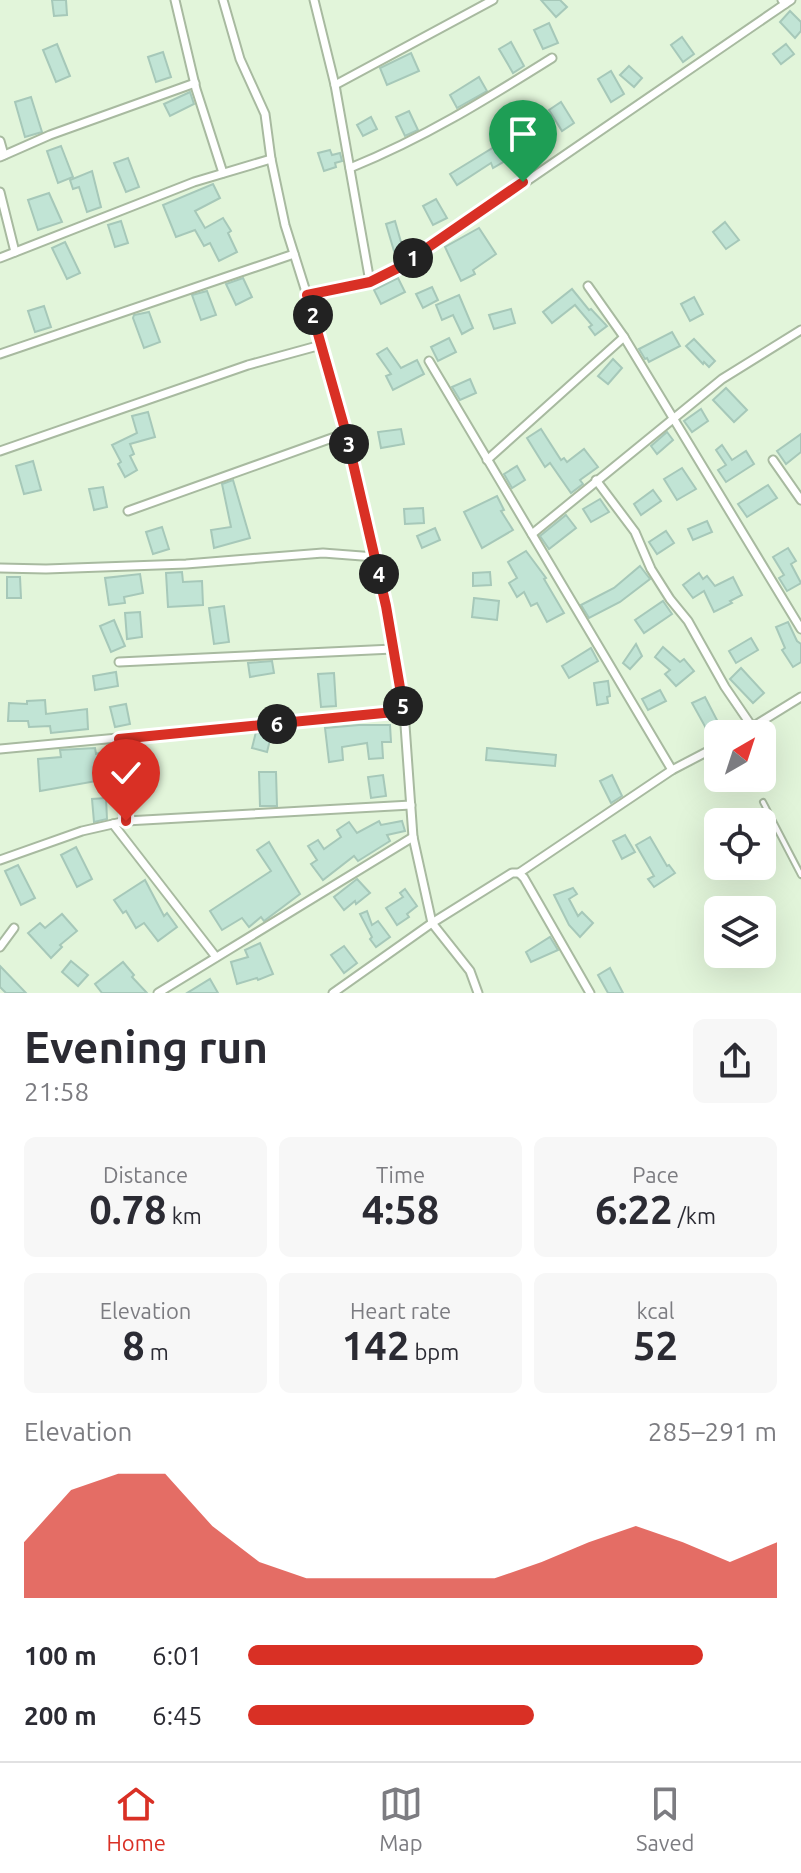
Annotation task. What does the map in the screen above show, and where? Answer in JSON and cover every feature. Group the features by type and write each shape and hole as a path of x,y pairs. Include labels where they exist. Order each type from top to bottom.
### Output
{"street":[{"path":"175,0 195,83 223,173"},
{"path":"223,0 240,59 265,114 271,159 294,254 346,433 375,557 404,711 413,837 432,923 470,971 478,993"},
{"path":"314,0 335,85 370,282"},
{"path":"335,85 493,0"},
{"path":"307,295 370,282 398,268 786,1"},
{"path":"350,168 404,146 552,58"},
{"path":"0,141 2,156 50,135 195,83"},
{"path":"0,258 223,173 271,159"},
{"path":"0,192 15,252"},
{"path":"0,354 294,254"},
{"path":"588,286 624,337 801,629"},
{"path":"532,534 722,379 798,332 801,343"},
{"path":"487,460 624,337"},
{"path":"0,451 248,365 321,345"},
{"path":"429,361 672,770"},
{"path":"128,511 346,433"},
{"path":"773,460 801,500"},
{"path":"596,480 635,532 651,569 688,621 748,720"},
{"path":"0,568 186,564 323,553 375,557"},
{"path":"119,662 393,649"},
{"path":"765,720 801,697"},
{"path":"0,749 404,711"},
{"path":"119,739 127,782 126,821"},
{"path":"333,993 432,923 512,873 519,873 672,770 704,753"},
{"path":"0,860 82,831 126,821 411,805"},
{"path":"113,824 216,957"},
{"path":"158,993 413,837"},
{"path":"519,873 590,993"},
{"path":"0,947 14,928"}],"lane":[{"path":"763,802 801,875"}],"building":[{"path":"52,0 66,0 67,15 54,16"},
{"path":"541,0 560,0 567,7 556,17"},
{"path":"790,11 801,22 801,31 795,38 780,22"},
{"path":"549,23 558,43 543,49 534,30"},
{"path":"682,37 694,54 683,62 671,45"},
{"path":"511,42 524,66 513,73 499,49"},
{"path":"57,44 70,76 56,82 43,50"},
{"path":"786,44 794,54 781,64 773,54"},
{"path":"163,52 171,77 156,82 148,57"},
{"path":"411,53 419,71 387,85 380,68"},
{"path":"629,66 642,78 634,87 620,75"},
{"path":"611,71 624,94 611,102 598,79"},
{"path":"479,77 487,91 457,108 450,95"},
{"path":"190,92 194,104 170,116 164,104"},
{"path":"31,97 42,132 25,137 15,102"},
{"path":"561,102 574,123 562,131 549,110"},
{"path":"409,111 418,130 405,136 396,117"},
{"path":"371,117 377,129 363,136 357,125"},
{"path":"526,132 543,155 531,164 522,151 493,168 491,163 457,185 450,174 504,141 507,147"},
{"path":"61,146 73,177 58,183 47,151"},
{"path":"330,150 332,155 340,153 342,161 324,171 318,153"},
{"path":"128,158 139,187 126,192 114,163"},
{"path":"92,171 101,207 87,212 79,187 73,189 70,180"},
{"path":"213,184 220,198 195,211 205,228 223,218 231,231 228,233 237,252 219,261 210,243 204,246 195,230 176,237 163,205"},
{"path":"49,193 62,222 38,230 28,200"},
{"path":"436,199 447,218 433,225 423,206"},
{"path":"121,221 128,243 115,247 108,225"},
{"path":"395,221 403,249 394,251 386,224"},
{"path":"725,222 739,240 726,249 713,232"},
{"path":"479,228 496,254 473,270 475,274 461,281 445,247"},
{"path":"65,242 80,273 67,279 52,248"},
{"path":"243,278 252,297 236,305 226,284"},
{"path":"398,278 405,292 381,304 374,290"},
{"path":"432,287 438,300 423,308 416,294"},
{"path":"572,289 607,326 595,335 589,327 592,325 575,305 552,323 543,312"},
{"path":"207,291 216,315 201,320 192,295"},
{"path":"459,295 473,328 462,334 453,315 442,320 436,305"},
{"path":"694,297 703,314 690,321 681,304"},
{"path":"44,306 51,327 35,332 28,311"},
{"path":"511,309 515,323 494,329 489,315"},
{"path":"149,312 160,342 144,348 133,318 134,315"},
{"path":"672,332 680,346 649,362 645,359 639,349"},
{"path":"449,338 456,352 438,361 431,347"},
{"path":"694,339 715,361 709,367 686,346"},
{"path":"387,348 401,368 417,360 424,374 393,390 386,376 391,374 377,354"},
{"path":"613,359 622,368 608,384 598,376"},
{"path":"470,379 476,393 460,400 452,387"},
{"path":"726,388 747,410 734,422 713,400"},
{"path":"701,409 708,421 692,432 684,421"},
{"path":"148,412 155,437 130,444 134,454 130,456 137,470 125,477 112,445 137,433 132,416"},
{"path":"401,429 404,444 381,448 378,432"},
{"path":"541,429 561,460 564,458 567,462 584,449 598,467 580,480 583,484 571,493 550,463 545,467 527,438"},
{"path":"667,432 673,440 657,454 651,446"},
{"path":"801,434 801,452 786,464 777,451"},
{"path":"722,445 732,460 746,451 754,464 726,482 718,470 726,465 716,450"},
{"path":"33,461 41,490 24,494 16,466"},
{"path":"517,466 525,480 512,488 504,474"},
{"path":"682,468 696,489 677,500 664,479"},
{"path":"233,480 250,538 214,548 211,530 231,527 222,484"},
{"path":"768,485 777,498 747,517 738,504"},
{"path":"103,487 107,507 94,510 89,489"},
{"path":"653,490 661,501 641,515 634,504"},
{"path":"497,496 504,510 501,511 513,530 482,548 464,512"},
{"path":"600,499 609,512 591,522 583,509"},
{"path":"423,508 424,523 405,524 404,509"},
{"path":"566,515 576,528 549,549 540,536"},
{"path":"707,521 712,532 693,540 688,529"},
{"path":"162,527 169,549 153,554 146,532"},
{"path":"435,528 440,540 422,548 417,536"},
{"path":"666,531 674,543 657,554 649,542"},
{"path":"788,548 796,561 791,564 801,583 787,591 779,578 784,575 773,557"},
{"path":"526,551 546,578 564,613 547,622 537,603 531,606 524,592 517,597 509,583 517,578 508,562"},
{"path":"640,566 650,579 620,602 589,618 581,605 614,588"},
{"path":"182,572 183,582 202,581 203,605 168,607 166,573"},
{"path":"490,572 491,585 473,586 473,573"},
{"path":"699,573 703,579 707,576 715,586 733,577 742,595 714,612 704,591 693,598 683,585"},
{"path":"140,574 143,593 124,597 125,603 109,605 105,578"},
{"path":"7,577 20,577 21,598 7,598"},
{"path":"474,598 499,601 497,620 472,617"},
{"path":"663,601 672,614 644,633 635,620"},
{"path":"224,606 229,642 214,644 209,608"},
{"path":"140,612 142,637 127,639 125,613"},
{"path":"114,620 125,646 111,652 100,626"},
{"path":"788,622 801,644 801,662 793,667 782,650 785,648 776,627"},
{"path":"751,638 758,650 736,663 729,651"},
{"path":"636,644 642,656 630,669 623,663"},
{"path":"663,647 680,662 684,659 694,671 676,686 665,674 670,670 655,657"},
{"path":"591,648 598,661 569,678 562,666"},
{"path":"272,661 274,673 250,677 248,663"},
{"path":"741,668 764,693 753,703 730,679"},
{"path":"116,672 118,686 95,690 93,676"},
{"path":"334,673 336,706 321,707 318,674"},
{"path":"608,681 608,703 597,705 594,683"},
{"path":"660,690 666,701 648,710 642,699"},
{"path":"705,697 717,720 704,720 704,725 692,703"},
{"path":"45,700 46,714 87,709 88,729 51,733 50,726 29,727 28,721 8,721 9,703 27,704 27,701"},
{"path":"126,704 130,724 115,727 110,707"},
{"path":"390,725 391,742 382,742 383,758 369,759 367,743 342,747 343,760 329,762 325,728"},
{"path":"256,732 271,736 267,752 252,748"},
{"path":"95,748 96,754 114,748 118,767 101,773 102,780 40,791 38,759 61,757 60,750"},
{"path":"487,748 556,755 555,766 486,760"},
{"path":"259,772 276,772 277,806 260,806"},
{"path":"383,775 386,796 371,798 368,777"},
{"path":"612,775 622,796 611,803 600,781"},
{"path":"106,798 107,819 94,822 92,799"},
{"path":"379,821 381,825 402,821 405,831 387,835 390,841 358,861 354,856 323,880 311,864 317,860 308,846 318,840 324,849 341,837 337,830 349,822 357,833"},
{"path":"625,835 635,852 622,859 613,841"},
{"path":"650,837 667,866 675,873 654,887 648,879 654,876 636,845"},
{"path":"269,842 300,894 264,921 261,917 249,927 242,918 222,930 210,911 271,871 257,850"},
{"path":"76,847 92,879 77,887 61,855"},
{"path":"18,865 35,898 21,905 5,871"},
{"path":"357,879 370,893 344,910 334,897"},
{"path":"145,880 164,916 167,913 177,927 158,941 144,923 136,928 126,911 123,913 114,900"},
{"path":"573,888 577,894 569,899 578,916 582,912 593,923 580,937 569,925 554,895"},
{"path":"405,889 417,906 407,914 409,917 397,925 386,908 403,897 400,893"},
{"path":"367,911 372,925 378,921 390,937 376,947 360,914"},
{"path":"62,914 77,931 60,945 62,947 51,958 28,933 40,923 45,928"},
{"path":"550,937 558,950 531,962 526,952"},
{"path":"260,943 273,974 237,984 231,962 248,957 245,950"},
{"path":"344,946 357,963 344,973 331,955"},
{"path":"71,961 88,975 78,986 62,972"},
{"path":"123,962 147,993 102,993 95,984"},
{"path":"0,966 26,993 6,993 0,987"},
{"path":"610,968 623,993 608,993 598,975"},
{"path":"210,979 218,993 187,993"}],"route":[{"path":"126,821 127,782 119,739 404,711 386,606 346,433 307,295 370,282 398,268 523,182"}]}
